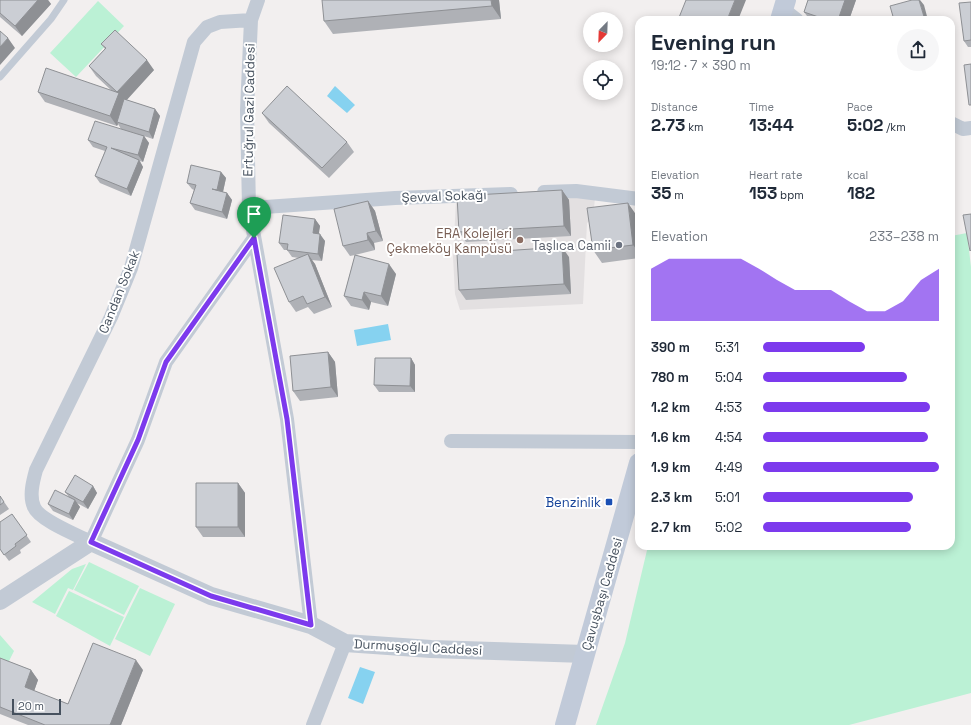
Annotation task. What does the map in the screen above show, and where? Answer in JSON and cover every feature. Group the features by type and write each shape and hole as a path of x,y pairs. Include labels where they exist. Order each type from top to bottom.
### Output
{"main road":[{"name":"Çavuşbaşı Caddesi","path":"565,725 635,477"}],"street":[{"name":"Ertuğrul Gazi Caddesi","path":"258,0 251,20 247,110 249,208 287,419 311,625"},
{"name":"Candan Sokak","path":"91,542 40,516 33,506 33,482 36,470 111,316 131,268 194,42 207,27 220,22 251,20"},
{"path":"955,125 963,129 971,128"},
{"name":"Şevval Sokağı","path":"249,208 395,198 576,191 635,198"},
{"path":"0,600 91,542 138,440 166,362 254,238"},
{"path":"451,441 635,442"},
{"name":"Durmuşoğlu Caddesi","path":"91,542 211,596 311,625 345,643 585,654"},
{"path":"313,725 345,643"}],"lane":[{"path":"0,77 51,19 64,0"}],"shaded area":[{"name":"ERA Kolejleri Çekmeköy Kampüsü","path":"577,196 595,198 593,218 587,223 583,304 460,310 455,294 453,257 456,201"}],"green space":[{"path":"98,1 124,26 76,77 50,53"},
{"path":"967,233 971,267 971,693 849,725 596,725 625,643 647,550 955,550 955,235"},
{"path":"89,562 139,586 124,615 74,590"},
{"path":"86,564 73,590 68,588 55,614 32,602 72,569"},
{"path":"140,588 175,604 150,656 115,639"},
{"path":"69,591 124,617 110,646 56,616"},
{"path":"0,635 14,651 7,665 0,662"}],"water":[{"path":"335,86 355,105 347,113 327,96"},
{"path":"388,324 391,340 357,346 354,330"},
{"path":"360,667 375,672 363,704 348,698"}],"building":[{"path":"0,0 38,0 15,26 0,13"},
{"path":"322,0 491,0 492,6 324,21"},
{"path":"686,0 735,0 729,16 680,16"},
{"path":"808,0 845,0 839,16 816,16 804,12"},
{"path":"912,0 919,0 924,16 893,16 890,6"},
{"path":"971,2 971,40 964,41 959,3"},
{"path":"115,30 147,60 117,92 89,66 106,48 101,44"},
{"path":"0,31 8,38 0,47"},
{"path":"971,64 971,105 969,105 964,65"},
{"path":"46,68 119,93 110,116 38,92"},
{"path":"287,86 347,142 322,168 262,113"},
{"path":"124,99 155,109 149,132 117,122"},
{"path":"95,121 144,136 138,155 111,148 139,160 127,189 95,176 107,147 88,140"},
{"path":"191,165 221,172 217,190 212,189 227,193 222,212 190,203 196,185 187,183"},
{"path":"562,190 564,226 459,232 457,196"},
{"path":"368,201 376,231 367,233 368,240 343,246 334,209"},
{"path":"628,203 633,245 593,250 587,208"},
{"path":"971,214 971,250 970,251 963,215"},
{"path":"283,215 315,219 313,233 320,234 318,254 287,250 288,244 279,243"},
{"path":"562,247 564,284 459,290 457,254"},
{"path":"308,254 325,297 307,304 303,296 289,302 274,268"},
{"path":"355,255 389,264 381,296 364,292 362,300 344,296"},
{"path":"328,352 331,387 293,391 290,356"},
{"path":"375,358 411,358 410,386 374,385"},
{"path":"75,475 93,486 83,502 65,492"},
{"path":"196,483 238,483 238,527 196,527"},
{"path":"55,490 75,500 69,514 48,504"},
{"path":"0,496 4,502 0,505"},
{"path":"12,514 27,535 4,555 0,549 0,522"},
{"path":"93,643 136,660 110,725 45,725 0,707 0,658 31,670 25,687 68,704"}],"place":[{"name":"ERA Kolejleri Çekmeköy Kampüsü","path":"520,240"},
{"name":"Taşlıca Camii","path":"619,245"},
{"name":"Benzinlik","path":"609,502"}],"route":[{"path":"254,238 287,419 311,625 211,596 91,542 138,440 166,362 254,238"}]}
